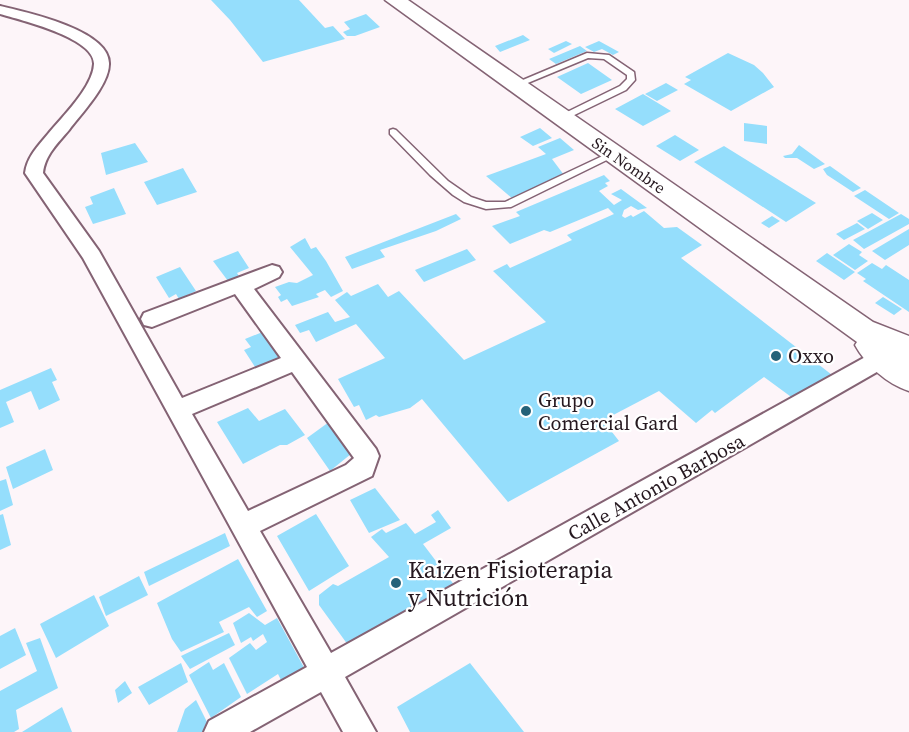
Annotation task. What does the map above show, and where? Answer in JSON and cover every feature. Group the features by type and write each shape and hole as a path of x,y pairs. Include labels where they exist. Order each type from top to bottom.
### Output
{"main road":[{"name":"Sin Nombre","path":"395,0 862,331 868,342 901,359"}],"street":[{"path":"0,10 74,34 89,41 100,54 102,61 94,83 55,137 39,154 33,173 69,220 92,256 360,732"},
{"path":"241,287 272,272"},
{"path":"152,319 239,284 367,456 363,468 355,473 244,526"},
{"name":"Calle Antonio Barbosa","path":"220,732 901,359"},
{"path":"177,410 296,361"}],"lane":[{"path":"515,85 587,56 606,57 631,74 631,80 623,88 562,118"},
{"path":"393,132 448,186 478,204 491,206 507,205 614,154"}],"building":[{"path":"211,0 299,0 325,28 333,26 345,39 263,62"},
{"path":"366,14 380,27 355,36 347,36 343,32 350,29 344,22"},
{"path":"523,35 530,40 500,52 495,46"},
{"path":"566,41 572,44 554,53 548,49"},
{"path":"599,41 619,52 613,55 602,49 594,52 585,47"},
{"path":"580,46 587,51 556,64 549,59"},
{"path":"728,53 754,65 774,87 731,111 684,84 691,80 685,77"},
{"path":"588,63 612,80 581,94 557,77"},
{"path":"666,83 678,90 657,101 645,94"},
{"path":"643,94 671,111 643,126 615,109"},
{"path":"744,123 767,126 767,144 744,141"},
{"path":"540,128 552,138 533,146 520,137"},
{"path":"675,135 699,150 680,161 656,146"},
{"path":"560,138 574,150 552,159 564,175 513,199 486,176 546,154 538,147"},
{"path":"135,143 148,162 106,175 101,153"},
{"path":"799,145 825,164 814,169 797,158 783,156 792,154"},
{"path":"724,146 816,203 786,222 694,162"},
{"path":"830,166 861,188 853,192 827,175 823,169"},
{"path":"183,168 197,192 157,205 144,182"},
{"path":"604,175 610,181 605,183 608,186 599,191 614,205 622,200 611,194 621,189 647,208 638,210 631,206 624,210 622,216 625,218 631,215 633,217 644,211 664,228 677,227 702,245 681,258 836,378 794,399 764,377 715,413 712,410 696,423 659,391 598,423 602,426 605,423 619,441 508,502 422,399 410,408 379,417 376,415 366,420 359,405 354,407 338,379 385,358 356,324 316,342 309,330 300,333 295,325 328,312 335,322 350,317 335,300 347,292 351,296 378,284 388,297 399,291 464,360 546,322 493,271 507,264 510,268 572,240 567,235 614,214 608,208 550,232 544,230 510,244 492,226 520,216 516,212"},
{"path":"114,188 126,214 93,224 85,207 93,204 90,197"},
{"path":"865,190 899,213 889,219 854,196"},
{"path":"872,213 883,220 868,229 857,221"},
{"path":"456,214 461,219 436,231 380,250 385,257 352,269 345,257"},
{"path":"901,214 909,219 909,224 864,249 853,240"},
{"path":"772,216 780,221 769,228 761,223"},
{"path":"857,223 865,229 844,240 836,234"},
{"path":"909,229 909,245 885,260 872,251"},
{"path":"305,238 311,249 316,247 343,291 331,297 325,290 316,294 319,297 292,306 287,299 281,302 278,297 281,295 275,287 289,282 297,283 313,275 290,247"},
{"path":"849,244 862,252 859,255 868,261 855,270 833,255"},
{"path":"467,249 476,260 424,282 415,270"},
{"path":"238,251 249,268 237,273 239,276 228,281 213,261"},
{"path":"827,253 855,272 844,280 816,261"},
{"path":"872,263 882,269 886,265 909,280 909,312 863,281 866,279 857,273"},
{"path":"180,267 196,291 179,299 176,294 169,298 156,277"},
{"path":"883,297 902,309 894,315 875,303"},
{"path":"265,331 288,362 259,373 244,350 251,347 245,339"},
{"path":"51,368 57,380 52,382 60,400 39,410 31,391 6,402 14,422 0,428 0,390"},
{"path":"248,408 259,421 285,409 305,435 243,464 217,422"},
{"path":"329,422 351,454 330,471 307,438"},
{"path":"45,449 53,470 13,489 6,467"},
{"path":"6,479 13,505 0,511 0,481"},
{"path":"375,488 400,520 369,533 350,500"},
{"path":"438,510 451,528 423,544 455,586 421,602 348,645 319,605 319,595 333,584 338,586 389,557 371,537 382,529 386,533 406,523 415,534 436,522 431,515"},
{"path":"3,514 11,545 0,550 0,515"},
{"path":"316,514 349,566 309,591 277,536"},
{"path":"225,533 230,546 149,586 144,572"},
{"path":"238,559 267,611 257,617 249,607 219,622 224,632 181,652 172,639 157,603"},
{"path":"139,576 148,595 106,616 99,597"},
{"path":"94,595 109,626 56,658 40,624"},
{"path":"249,613 265,625 277,618 307,673 285,688 278,674 247,694 229,658 250,643 256,650 267,642 263,634 253,641 251,637 241,643 233,623"},
{"path":"15,628 26,655 0,669 0,636"},
{"path":"229,633 235,645 190,669 181,656"},
{"path":"40,638 58,688 16,710 19,729 14,732 0,732 0,691 37,671 26,643"},
{"path":"209,662 213,670 224,663 241,697 211,718 189,675"},
{"path":"181,663 188,682 149,705 138,687"},
{"path":"470,663 524,732 410,732 397,707"},
{"path":"125,681 132,693 118,703 115,690"},
{"path":"196,700 210,728 204,732 177,732 185,709"},
{"path":"62,707 72,732 22,732"}],"place":[{"name":"Oxxo","path":"776,356"},
{"name":"Grupo Comercial Gard","path":"526,411"},
{"name":"Kaizen Fisioterapia y Nutrición","path":"396,583"}]}
